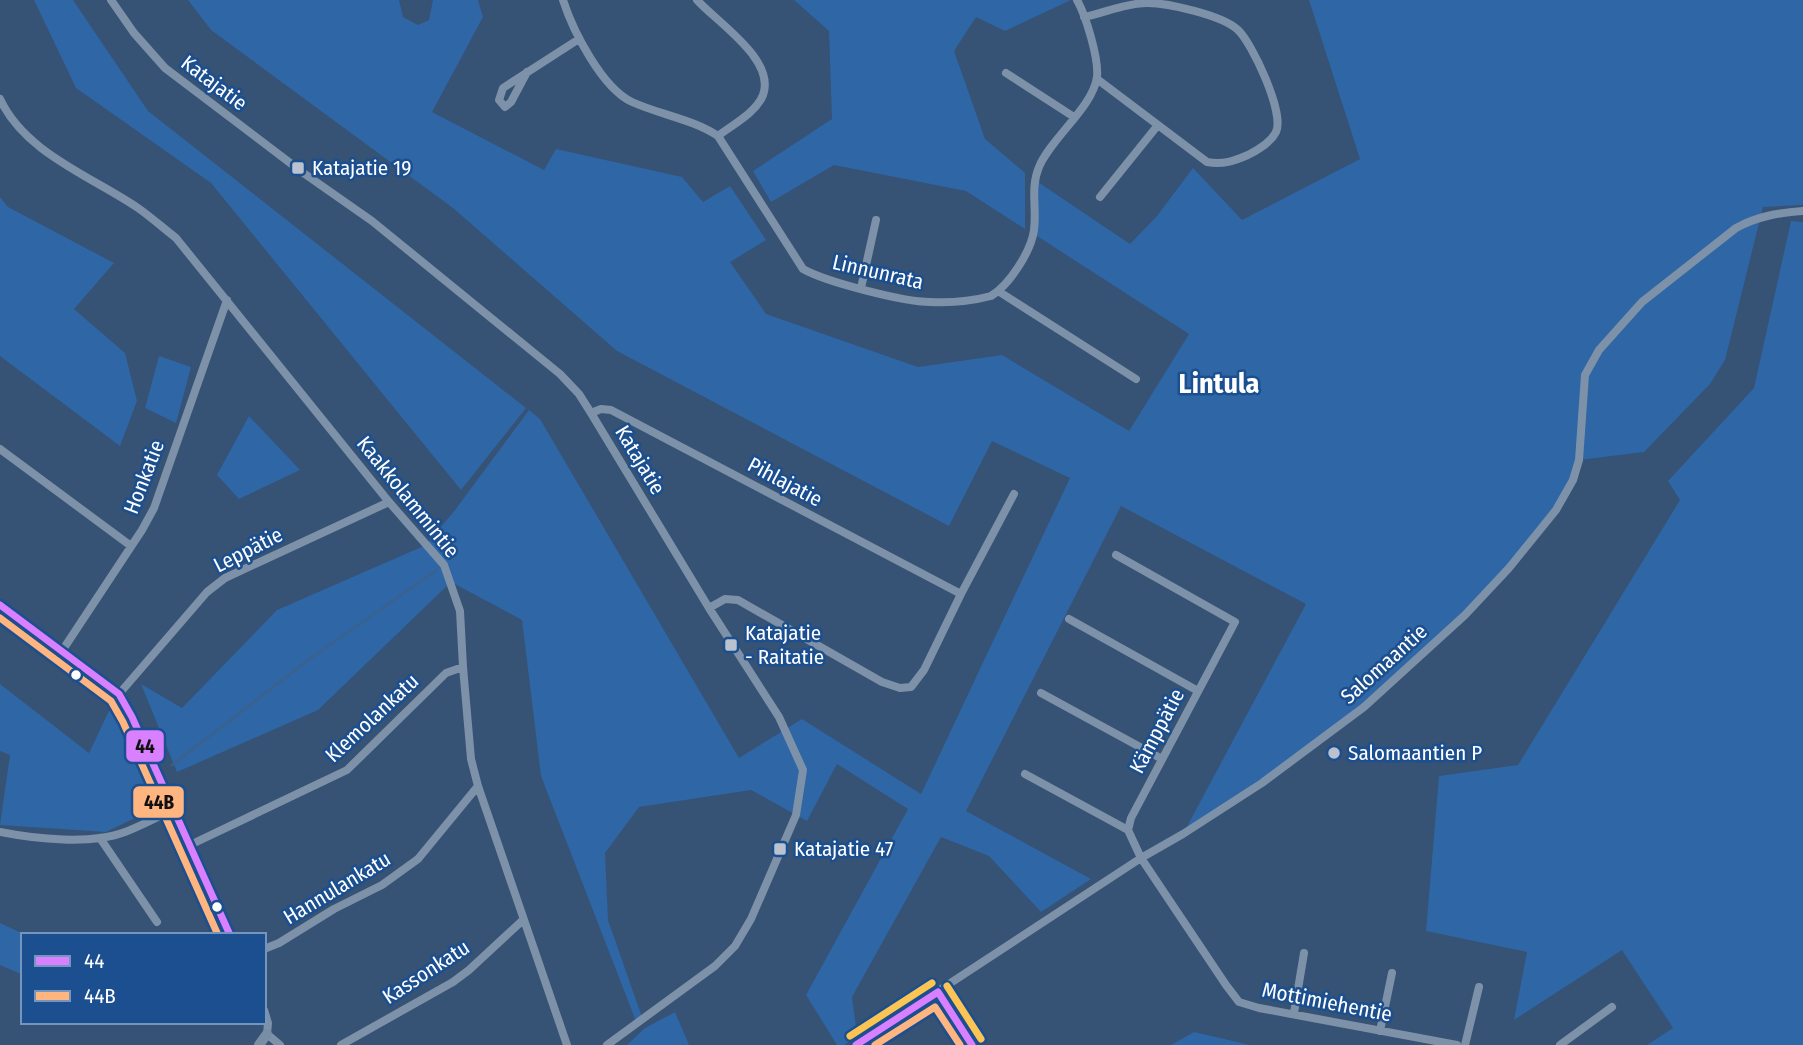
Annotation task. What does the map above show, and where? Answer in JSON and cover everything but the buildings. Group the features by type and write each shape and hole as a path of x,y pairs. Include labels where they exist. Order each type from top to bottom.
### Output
{"street":[{"name":"Katajatie","path":"111,0 134,33 165,68 302,172 372,221 560,374 591,413 786,729 803,770 798,804 751,919 735,946 715,966 607,1045"},
{"path":"563,0 579,39 618,94 634,103 704,127 718,136 751,111 763,95 765,73 756,56 697,0"},
{"path":"1077,0 1097,67 1097,79 1091,93 1041,164 1034,180 1034,230 1031,239 1012,276 998,291 1136,379"},
{"path":"1084,17 1143,3 1164,4 1223,21 1236,28 1247,41 1264,77 1279,119 1277,131 1268,143 1250,154 1220,165 1207,162 1097,79"},
{"path":"527,72 579,39"},
{"path":"1006,73 1074,117"},
{"name":"Kaakkolammintie","path":"0,99 13,121 43,150 138,208 176,238 389,502 444,565 460,611 471,759 567,1045"},
{"path":"1100,197 1158,125"},
{"name":"Linnunrata","path":"718,136 803,269 812,274 928,303 980,299 998,291"},
{"name":"Salomaantie","path":"856,1045 1141,858 1184,834 1262,783 1364,707 1465,615 1556,510 1573,480 1579,460 1585,375 1599,349 1642,302 1736,228 1753,219 1775,213 1803,211"},
{"path":"861,288 876,220"},
{"name":"Honkatie","path":"62,651 154,508 227,300"},
{"name":"Pihlajatie","path":"591,413 601,409 611,410 961,594"},
{"path":"0,449 131,546"},
{"path":"709,608 725,599 738,600 882,682 900,688 911,687 924,670 1014,494"},
{"name":"Leppätie","path":"120,694 207,593 225,578 389,502"},
{"name":"Kämppätie","path":"1116,555 1235,622 1131,818 1128,830"},
{"path":"0,606 120,694 229,933"},
{"path":"1069,619 1198,691"},
{"name":"Klemolankatu","path":"190,845 347,770 446,673 463,667"},
{"path":"1041,693 1162,759"},
{"path":"1025,774 1128,830 1141,858"},
{"name":"Hannulankatu","path":"266,948 382,885 418,859 478,786"},
{"path":"0,832 100,838 124,833 174,809"},
{"path":"100,838 157,922"},
{"name":"Mottimiehentie","path":"1141,858 1239,1002 1457,1045"},
{"name":"Kassonkatu","path":"341,1045 453,982 523,920"},
{"path":"1294,1013 1304,953"},
{"path":"1380,1031 1392,973"},
{"path":"1465,1045 1479,987"},
{"path":"938,992 972,1045"},
{"path":"1560,1045 1612,1007"},
{"path":"259,1045 267,1034 266,1016"},
{"path":"267,1034 280,1045"}],"shaded area":[{"path":"34,0 73,0 148,111 526,408 461,490 211,183 76,88"},
{"path":"188,0 399,0 403,17 418,25 429,20 433,0 478,0 483,17 432,112 544,170 556,149 682,177 703,202 730,186 766,240 730,262 766,314 918,367 1002,355 1129,431 1189,334 1037,236 1038,182 1130,244 1157,216 1193,168 1242,220 1360,159 1309,0 1803,0 1803,205 1763,207 1725,360 1710,384 1644,452 1579,460 1556,510 1509,568 1373,700 1183,834 1306,604 1121,506 966,811 1091,879 1041,912 989,856 941,837 852,997 857,1034 845,1045 837,1045 806,995 908,809 837,764 807,821 751,790 639,807 605,853 608,920 643,1020 637,1024 541,776 522,620 451,582 318,710 177,772 141,684 182,708 277,610 426,545 529,410 540,419 739,758 802,719 921,794 1070,478 992,441 949,526 617,351 453,208 211,30"},
{"path":"794,0 1071,0 1005,31 976,17 954,51 985,139 1025,173 1025,229 966,191 834,165 771,202 753,171 832,119 829,31"},
{"path":"0,197 8,207 114,263 74,309 125,353 137,401 120,446 0,356"},
{"path":"1791,221 1803,222 1803,1045 1647,1045 1673,1028 1622,950 1514,1020 1527,952 1426,931 1439,776 1518,765 1680,500 1668,481 1754,388"},
{"path":"159,356 191,367 176,423 145,408"},
{"path":"249,416 300,470 239,499 217,475"},
{"path":"0,684 89,753 115,698 123,709 155,794 151,810 106,832 0,825 10,755 0,751"},
{"path":"0,923 22,933 21,974 0,965"},
{"path":"675,1012 689,1045 627,1045 645,1028"},
{"path":"1194,1032 1250,1045 1171,1045"}],"waterway":[{"path":"172,765 311,658 437,570"}],"transit line":[{"name":"44","path":"0,605 119,694 132,717 229,933"},
{"name":"44B","path":"0,618 111,701 123,722 217,933"},
{"path":"850,1036 932,983"},
{"path":"947,986 981,1039"},
{"name":"44","path":"938,992 972,1045"},
{"name":"44","path":"856,1045 938,992"},
{"name":"44B","path":"875,1045 935,1007 960,1045"}],"place":[{"name":"Katajatie 19","path":"298,168"},
{"name":"Katajatie - Raitatie","path":"731,645"},
{"name":"Salomaantien P","path":"1334,753"},
{"name":"Katajatie 47","path":"780,849"}],"district":[{"name":"Lintula","path":"1219,383"}]}
